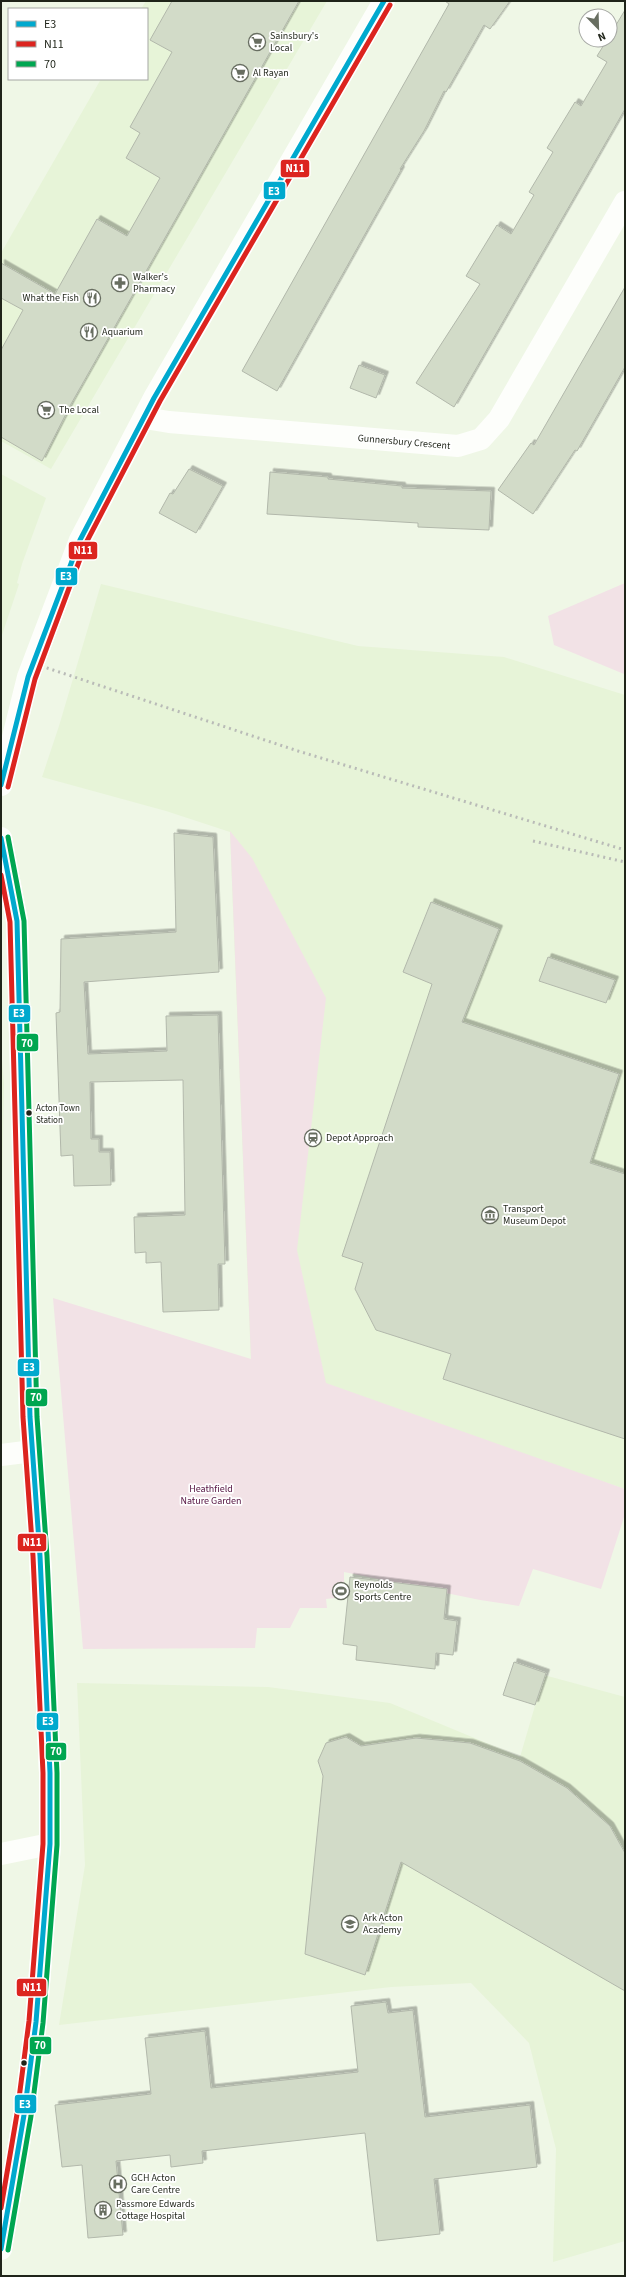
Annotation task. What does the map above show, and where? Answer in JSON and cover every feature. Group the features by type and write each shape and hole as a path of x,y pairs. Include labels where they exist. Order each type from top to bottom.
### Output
{"main road":[{"path":"1,785 12,736 28,677 84,534 145,418 384,1"},
{"name":"Gunnersbury Crescent","path":"145,418 169,422 458,446 481,439 499,419 625,202"},
{"path":"1,838 17,921 23,1212 30,1417 50,1766 50,1844 36,2022 24,2115 1,2249"},
{"path":"1,1455 33,1451"},
{"path":"1,1854 50,1844"}],"shaded area":[{"path":"146,1 327,1 51,469 1,441 1,253 100,80 148,80 148,8 142,8"},
{"path":"1,474 46,498 22,564 17,583 19,584 1,638"},
{"path":"101,584 358,646 504,657 625,695 625,1489 251,1363 230,832 166,811 42,777 59,726"},
{"path":"1,1046 4,1084 1,1249"},
{"name":"Ark Acton Academy","path":"544,1675 625,1697 625,2241 553,2262 556,2149 529,2043 471,1983 391,1987 59,2025 85,1865 77,1683 268,1687 390,1703 520,1757"}],"green space":[{"path":"625,583 624,674 554,645 548,616"},
{"name":"Heathfield Nature Garden","path":"230,831 252,858 326,998 297,1250 326,1383 625,1489 625,1514 601,1589 533,1569 519,1606 480,1600 344,1572 344,1597 326,1599 327,1608 300,1608 290,1628 257,1628 255,1648 83,1649 53,1298 251,1359"}],"building":[{"path":"172,1 299,1 71,404 42,461 1,437 1,350 23,310 1,298 1,263 55,294 97,219 127,236 160,178 126,158 140,133 130,127 172,52 150,40"},
{"path":"445,1 510,1 490,29 484,25 446,92 444,91 424,131 400,169 401,170 277,391 242,371 449,4"},
{"path":"625,10 625,109 454,407 416,383 480,284 466,276 497,225 511,234 534,195 529,192 553,152 547,148 575,102 581,106 607,62 597,56 602,48 618,48 618,22"},
{"path":"625,287 625,367 577,451 575,450 533,514 498,490 531,443 534,445"},
{"path":"359,365 385,375 376,398 350,388"},
{"path":"189,469 223,486 196,533 159,513 170,493 173,494"},
{"path":"270,472 328,477 328,479 402,486 402,488 491,491 489,530 418,527 418,523 267,514"},
{"path":"174,833 213,837 219,972 84,982 88,1054 167,1051 166,1016 218,1015 225,1264 218,1264 219,1310 163,1312 161,1262 146,1263 146,1252 135,1253 134,1217 185,1215 183,1080 90,1082 91,1139 99,1139 99,1152 110,1152 111,1185 74,1186 73,1155 61,1156 56,1013 60,1012 61,939 176,932"},
{"name":"Transport Museum Depot","path":"431,902 499,929 462,1022 619,1074 590,1163 625,1174 625,1439 443,1379 451,1354 376,1330 355,1289 363,1263 342,1256 432,984 403,972"},
{"path":"548,957 615,980 606,1003 539,981"},
{"path":"350,1577 447,1589 444,1619 457,1621 453,1655 436,1653 435,1669 356,1660 357,1646 343,1644"},
{"path":"514,1662 546,1673 535,1705 503,1695"},
{"path":"346,1737 361,1746 416,1738 470,1743 520,1761 567,1788 610,1826 625,1853 625,1991 401,1862 365,1975 305,1954 323,1776 318,1761 326,1743"},
{"path":"386,2002 388,2013 413,2010 425,2117 530,2105 537,2167 434,2179 440,2234 377,2241 365,2133 202,2151 203,2163 171,2167 170,2155 116,2161 123,2235 88,2238 82,2165 62,2167 55,2105 151,2094 145,2038 205,2031 211,2088 358,2072 351,2006"}],"railway":[{"path":"41,666 298,751 625,850"},
{"path":"533,841 625,862"}],"transit line":[{"name":"E3","path":"1,785 28,677 80,540 154,398 384,1"},
{"name":"N11","path":"8,787 35,679 86,543 160,401 390,5"},
{"name":"70","path":"8,837 24,921 37,1417 47,1556 57,1773 57,1845 43,2023 31,2116 8,2250"},
{"name":"E3","path":"1,838 17,921 30,1417 40,1556 50,1773 50,1844 36,2022 24,2115 1,2249"},
{"name":"N11","path":"1,875 10,922 23,1417 33,1556 43,1773 43,1844 29,2021 17,2114 1,2208"}],"place":[{"name":"Sainsbury's Local","path":"257,42"},
{"name":"Al Rayan","path":"240,73"},
{"name":"Walker's Pharmacy","path":"120,283"},
{"name":"What the Fish","path":"92,298"},
{"name":"Aquarium","path":"89,332"},
{"name":"The Local","path":"46,410"},
{"name":"Acton Town Station","path":"29,1113"},
{"name":"Depot Approach","path":"313,1138"},
{"name":"Transport Museum Depot","path":"490,1215"},
{"name":"Reynolds Sports Centre","path":"341,1591"},
{"name":"Ark Acton Academy","path":"350,1924"},
{"name":"GCH Acton Care Centre","path":"118,2184"},
{"name":"Passmore Edwards Cottage Hospital","path":"103,2210"}]}
